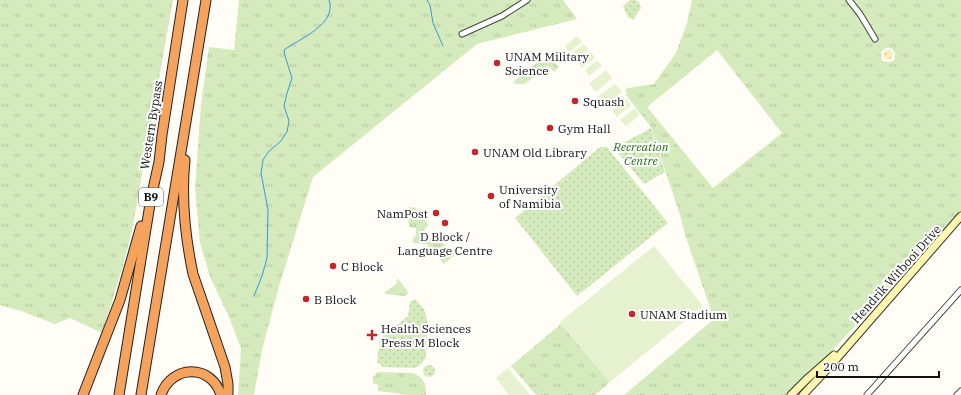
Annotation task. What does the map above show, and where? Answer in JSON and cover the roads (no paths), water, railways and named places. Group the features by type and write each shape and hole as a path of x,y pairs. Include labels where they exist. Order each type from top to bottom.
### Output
{"highway":[{"name":"Western Bypass","path":"120,395 151,198 159,162 184,0"},
{"name":"B9","path":"141,395 206,0"},
{"path":"200,34 184,173 184,220 193,274 225,367 228,395"},
{"path":"83,395 125,286 159,162"},
{"path":"160,395 165,385 173,378 181,373 191,372 200,373 210,378 218,387 220,395"}],"main road":[{"name":"Hendrik Witbooi Drive","path":"803,395 960,219"},
{"name":"Hendrik Witbooi Drive","path":"790,395 851,340"}],"street":[{"path":"462,34 502,16 527,0"},
{"path":"849,0 860,14 875,40"},
{"path":"867,395 961,290"},
{"path":"957,395 961,391"}],"waterway":[{"path":"254,296 267,258 268,210 261,173 263,160 269,151 280,142 287,132 289,121 284,106 292,78 284,50 316,30 323,23 328,16 330,9 329,0"},
{"path":"427,0 430,5 433,23 443,46"}],"place":[{"name":"UNAM Military Science","path":"497,63"},
{"name":"Squash","path":"575,101"},
{"name":"Gym Hall","path":"550,128"},
{"name":"UNAM Old Library","path":"475,152"},
{"name":"University of Namibia","path":"491,196"},
{"name":"NamPost","path":"436,213"},
{"name":"D Block / Language Centre","path":"445,223"},
{"name":"C Block","path":"333,266"},
{"name":"B Block","path":"306,299"},
{"name":"UNAM Stadium","path":"632,314"},
{"name":"Health Sciences Press M Block","path":"372,335"}],"park label":[{"name":"Recreation Centre","path":"641,153"}]}
